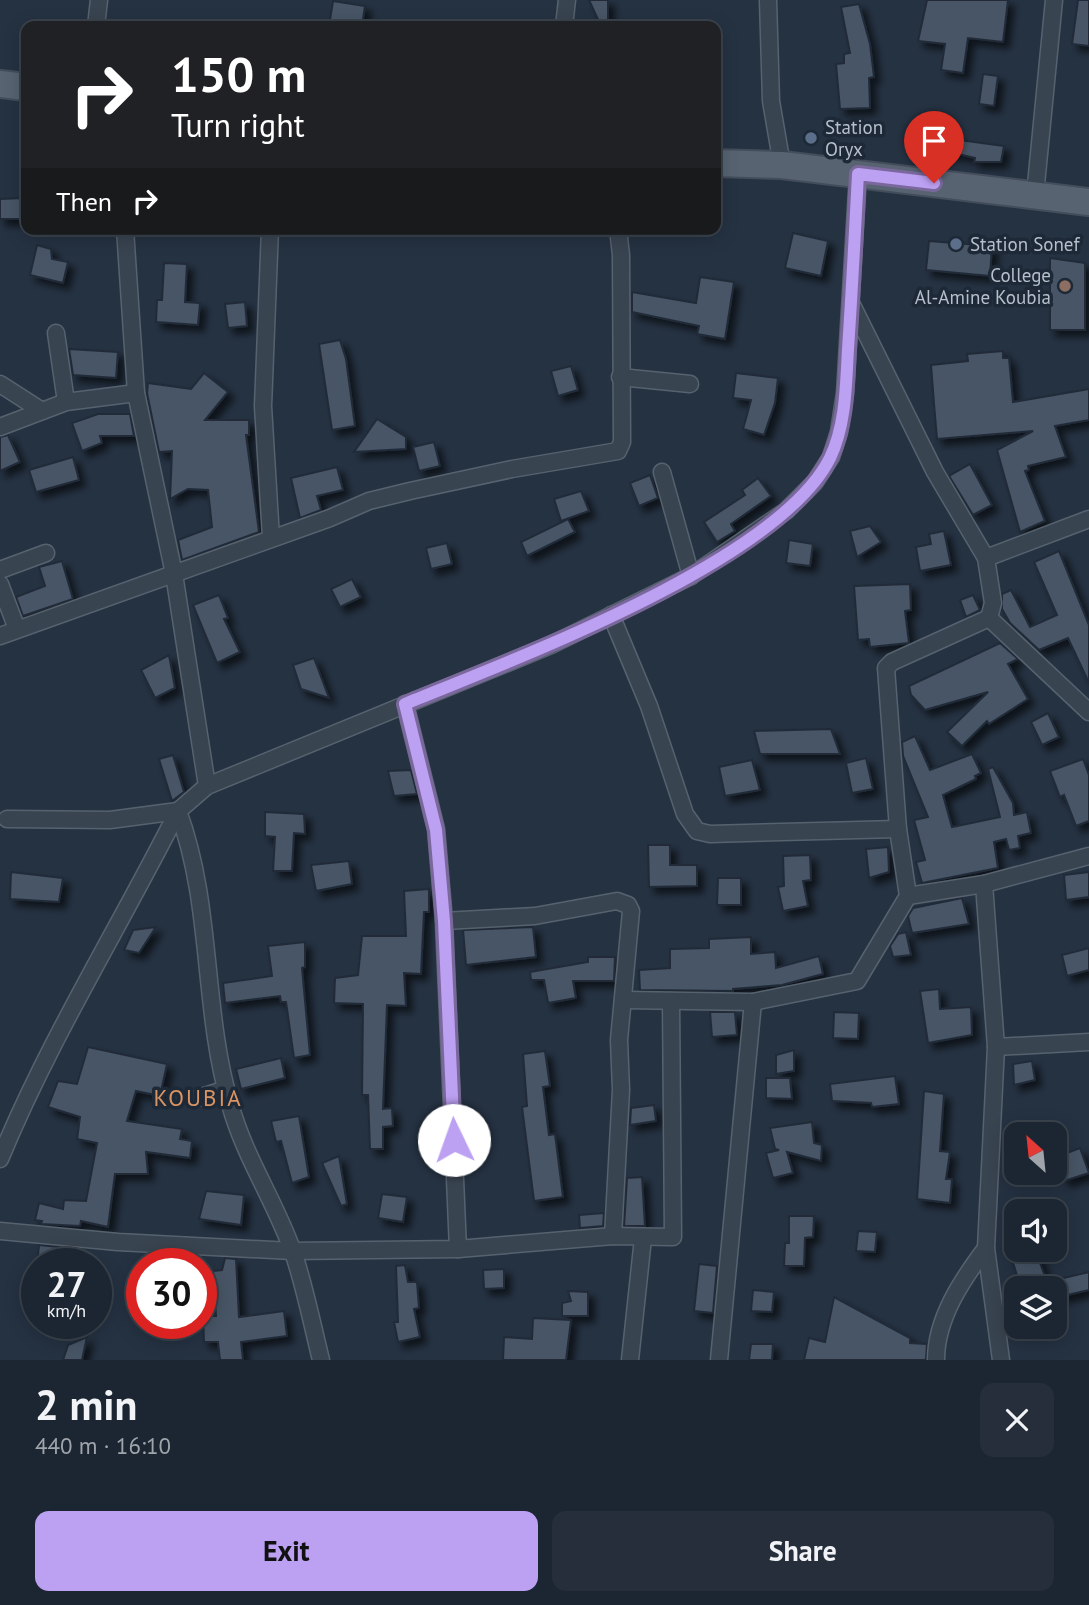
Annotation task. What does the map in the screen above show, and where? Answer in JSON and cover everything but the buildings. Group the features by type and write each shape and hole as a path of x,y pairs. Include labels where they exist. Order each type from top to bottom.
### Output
{"main road":[{"path":"0,84 21,86"},
{"path":"721,163 782,165 1089,202"}],"street":[{"path":"97,21 99,0"},
{"path":"565,21 567,0"},
{"path":"768,0 771,102 782,165"},
{"path":"1035,195 1054,0"},
{"path":"0,1159 63,1022 132,901 178,811 207,786 551,645 691,576 786,511 815,482 831,457 845,393 858,174"},
{"path":"125,235 136,393 174,574 207,786"},
{"path":"270,235 263,406 271,538"},
{"path":"0,636 330,518 369,501 512,469 618,451 622,442 619,235"},
{"path":"851,303 935,472 986,558 993,603 989,618"},
{"path":"56,333 66,402"},
{"path":"620,377 690,384"},
{"path":"0,384 42,411"},
{"path":"0,427 66,402 136,393"},
{"path":"662,472 691,576"},
{"path":"986,558 1089,519"},
{"path":"0,570 46,553"},
{"path":"0,584 18,629"},
{"path":"611,615 649,706 685,814 697,831 710,834 898,829"},
{"path":"989,618 1089,712"},
{"path":"625,1000 753,1002 857,981 908,896 898,829 886,668 892,662 989,618"},
{"path":"405,704 436,830 444,921 458,1249"},
{"path":"7,819 110,820 178,811"},
{"path":"178,811 197,869 215,1035 226,1089 250,1159 292,1251 321,1360"},
{"path":"908,896 984,884 1089,856"},
{"path":"984,884 996,1047 986,1248 1001,1360"},
{"path":"444,921 535,916 624,902 631,911 625,1000 619,1041 621,1090 613,1236"},
{"path":"0,1231 118,1242 292,1251 458,1249 613,1236 673,1237 671,1001"},
{"path":"719,1360 753,1002"},
{"path":"996,1047 1089,1042"},
{"path":"198,1098 226,1089"},
{"path":"631,1360 643,1238"},
{"path":"936,1360 936,1342 947,1312 964,1277 986,1248"}],"place":[{"name":"Station Oryx","path":"811,138"},
{"name":"Station Sonef","path":"956,244"},
{"name":"College Al-Amine Koubia","path":"1065,286"}],"district":[{"name":"KOUBIA","path":"198,1098"}],"route":[{"path":"454,1140 444,921 436,830 405,704 551,645 691,576 786,511 815,482 831,457 839,432 845,393 858,174 934,183"}]}
